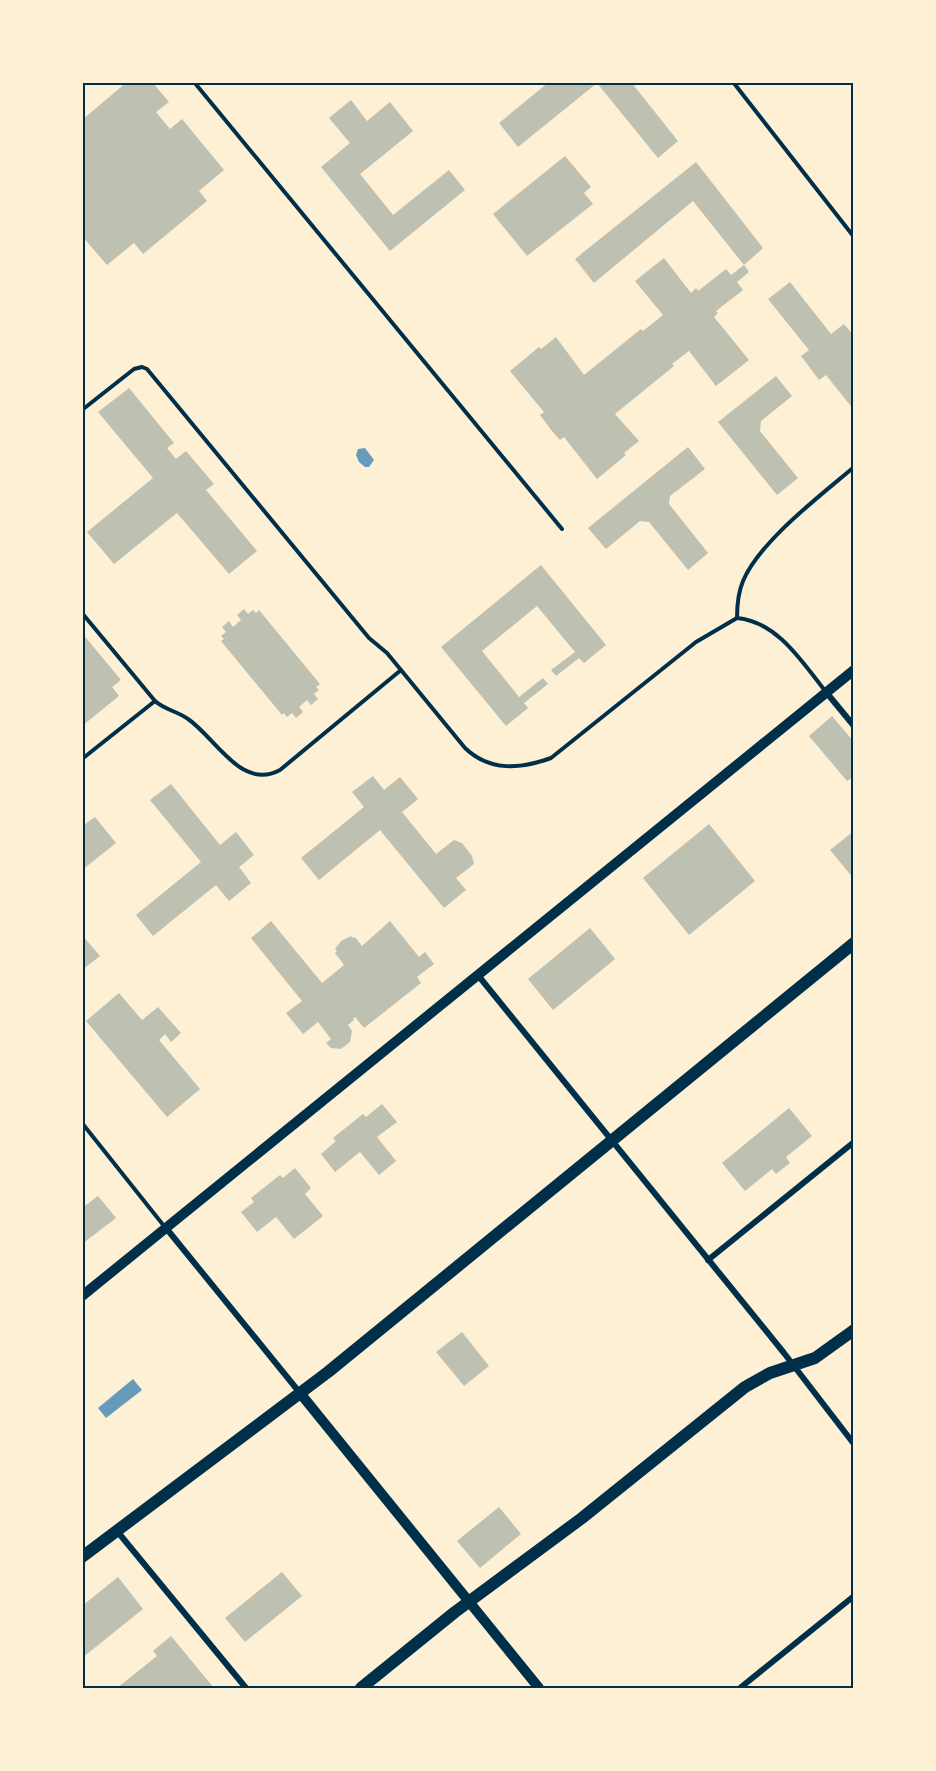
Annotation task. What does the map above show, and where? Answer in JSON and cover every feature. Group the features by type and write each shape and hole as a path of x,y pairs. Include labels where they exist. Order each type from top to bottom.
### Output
{"main road":[{"path":"82,1557 300,1393 854,943"},
{"path":"362,1689 469,1602 582,1518 745,1387 763,1376 815,1358 854,1330"}],"street":[{"path":"82,1296 854,670"},
{"path":"826,692 854,726"},
{"path":"477,974 854,1444"},
{"path":"708,1260 854,1142"},
{"path":"166,1228 539,1689"},
{"path":"117,1530 246,1689"},
{"path":"740,1689 854,1596"}],"lane":[{"path":"194,82 562,529"},
{"path":"733,82 854,237"},
{"path":"82,410 134,369 142,367 147,369 369,638 387,653 465,748 480,760 508,767 534,764 551,758 696,642 737,618 755,621 773,632 793,651 826,692"},
{"path":"737,618 739,594 746,574 756,560 787,527 854,467"},
{"path":"82,613 154,701 192,722 239,768 251,774 270,775 280,770 401,670"},
{"path":"82,759 154,701"},
{"path":"82,1123 166,1228"}],"water":[{"path":"365,448 374,460 369,467 359,462 356,455 358,449"},
{"path":"133,1379 142,1390 106,1418 98,1408"}],"building":[{"path":"127,82 152,82 169,102 156,112 170,129 182,119 224,170 199,191 207,201 143,254 134,243 107,265 82,236 82,120"},
{"path":"549,82 631,82 678,141 658,158 597,83 518,147 499,123"},
{"path":"351,100 367,121 390,102 413,131 360,174 393,215 449,170 465,190 390,251 321,167 350,143 329,118"},
{"path":"565,156 591,187 584,193 593,204 527,256 493,214"},
{"path":"696,162 763,248 744,265 693,201 594,283 575,259"},
{"path":"664,258 691,293 696,288 698,291 726,269 731,275 744,265 749,272 737,282 743,290 716,311 718,313 714,317 749,360 716,386 689,351 672,364 674,366 615,414 639,441 597,479 564,437 560,440 552,431 540,415 544,412 510,371 539,347 541,349 556,337 584,375 641,329 643,331 663,315 635,281"},
{"path":"790,282 831,334 844,324 854,336 854,357 851,359 854,363 854,410 826,375 819,380 801,356 809,350 768,299"},
{"path":"776,376 792,396 761,421 760,431 798,478 777,495 718,422"},
{"path":"129,388 174,443 167,448 176,459 186,451 214,484 206,490 257,551 229,574 177,513 114,564 87,532 153,478 98,412"},
{"path":"688,447 705,469 670,496 669,504 708,553 688,570 649,522 640,521 606,549 588,528"},
{"path":"541,565 606,645 584,663 579,658 556,676 551,670 575,652 537,606 482,651 519,697 543,678 548,684 524,703 528,708 506,726 441,647"},
{"path":"244,609 248,614 253,610 256,613 259,610 320,684 316,687 319,690 314,694 318,699 311,705 307,700 299,707 303,712 296,718 292,713 287,717 284,713 282,715 221,641 224,639 221,636 226,632 222,627 229,621 233,627 241,620 237,615"},
{"path":"82,633 121,680 112,687 119,696 82,726"},
{"path":"832,716 854,742 854,776 847,781 809,736"},
{"path":"373,776 384,790 400,777 418,799 402,812 436,854 454,840 462,843 472,856 474,864 456,878 466,890 444,908 380,830 319,880 301,858 364,807 352,792"},
{"path":"171,784 220,845 236,832 254,855 239,867 251,883 229,901 216,885 153,936 136,915 201,862 150,800"},
{"path":"95,817 116,843 82,870 82,823 84,825"},
{"path":"709,824 755,881 689,935 643,878"},
{"path":"854,831 854,879 830,850"},
{"path":"271,921 322,983 344,965 335,953 341,941 351,936 355,937 362,946 390,921 419,957 425,952 434,964 417,977 421,983 364,1028 355,1017 348,1025 352,1031 350,1042 341,1049 331,1048 326,1043 331,1039 318,1022 303,1034 286,1013 302,1001 251,938"},
{"path":"590,928 615,959 553,1010 528,979"},
{"path":"82,935 100,956 82,970"},
{"path":"119,993 142,1020 158,1007 181,1033 171,1042 165,1034 159,1040 200,1089 167,1117 86,1021"},
{"path":"382,1104 397,1122 377,1137 396,1161 379,1175 360,1152 335,1172 321,1154 336,1141 333,1138 363,1114 366,1117"},
{"path":"789,1108 812,1136 786,1157 790,1163 776,1174 772,1169 745,1191 722,1163"},
{"path":"295,1168 311,1188 305,1194 323,1216 294,1239 276,1217 257,1232 241,1212 254,1202 251,1198 280,1175 283,1178"},
{"path":"98,1196 116,1218 82,1244 82,1208"},
{"path":"462,1332 489,1366 464,1386 436,1352"},
{"path":"499,1507 521,1534 480,1568 457,1541"},
{"path":"282,1572 302,1596 245,1642 225,1618"},
{"path":"118,1577 143,1609 82,1658 82,1606"},
{"path":"171,1636 214,1688 117,1688 157,1656 153,1651"}]}
